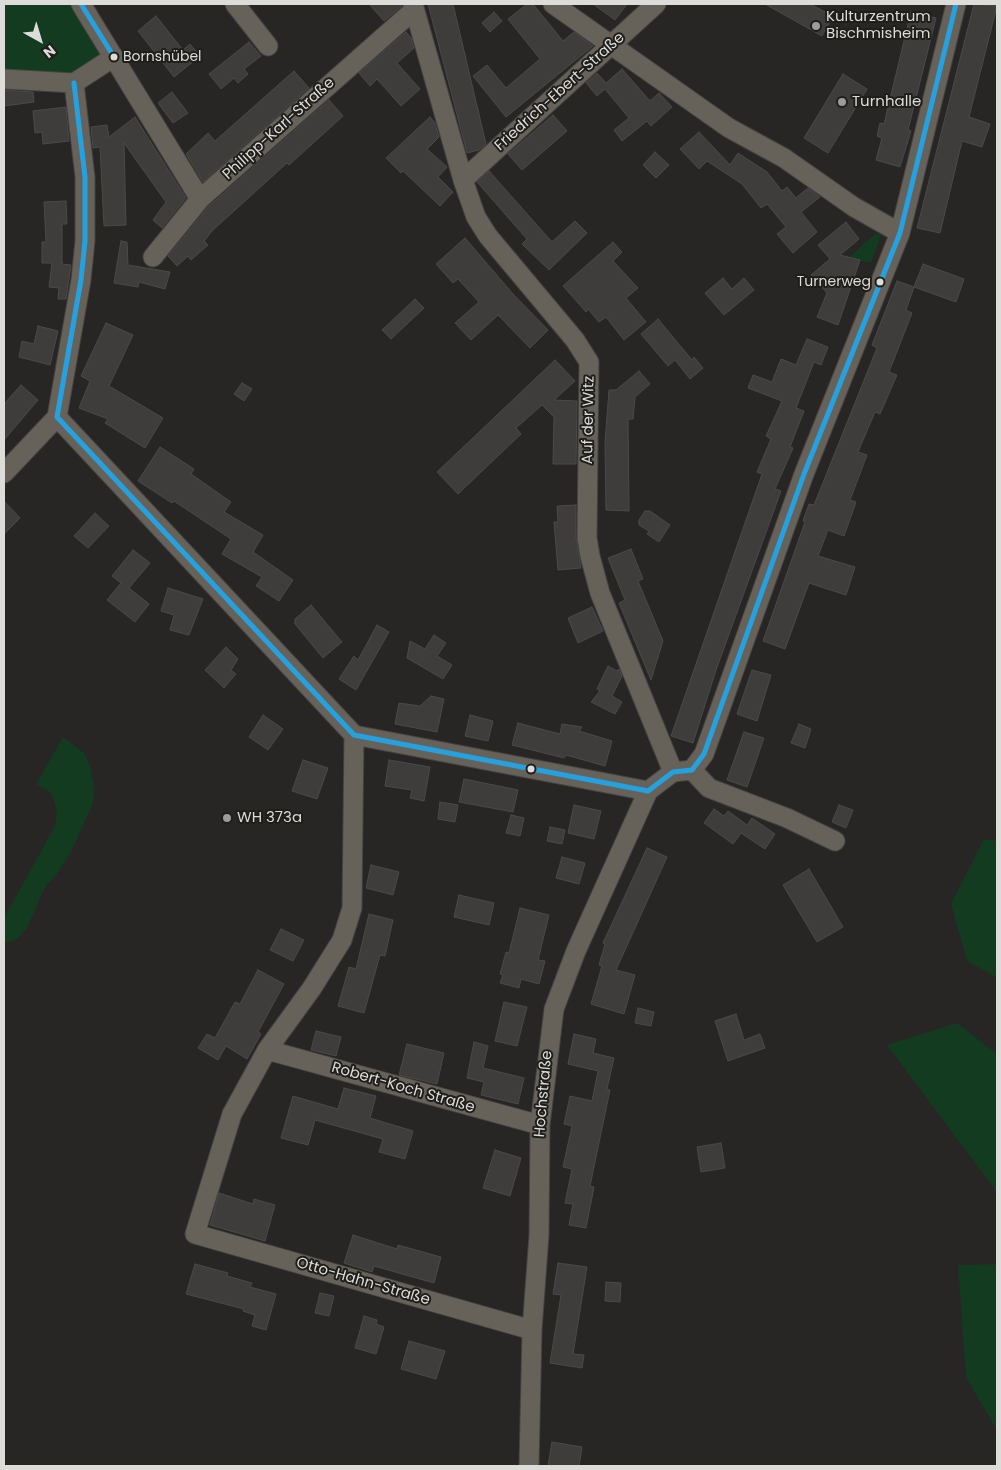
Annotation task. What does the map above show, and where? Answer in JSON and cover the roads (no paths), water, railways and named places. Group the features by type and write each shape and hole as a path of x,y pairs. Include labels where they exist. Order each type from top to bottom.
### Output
{"street":[{"path":"82,4 200,199"},
{"path":"235,4 268,46"},
{"path":"553,4 613,44 729,128 784,158 854,207 900,233"},
{"name":"Friedrich-Ebert-Straße","path":"463,180 656,4"},
{"path":"673,772 692,770 704,754 804,474 900,233 956,4"},
{"name":"Auf der Witz","path":"413,7 463,180 476,217 485,232 575,340 589,362 587,538 590,556 600,593 673,772"},
{"name":"Philipp-Karl-Straße","path":"153,256 200,199 413,7"},
{"path":"4,80 74,83 114,57"},
{"path":"4,473 57,417 80,280 86,224 85,176 74,83"},
{"path":"57,417 354,735 648,792"},
{"path":"267,1050 312,988 342,940 352,908 354,735"},
{"path":"692,770 709,788 787,818 835,841"},
{"name":"Hochstraße","path":"529,1466 532,1330 539,1234 540,1125 554,1009 576,951 648,792 673,772"},
{"name":"Robert-Koch Straße","path":"267,1050 540,1125"},
{"name":"Otto-Hahn-Straße","path":"267,1050 232,1114 195,1234 532,1330"}],"place":[{"name":"Kulturzentrum Bischmisheim","path":"816,26"},
{"name":"Bornshübel","path":"114,57"},
{"name":"Turnhalle","path":"842,102"},
{"name":"Turnerweg","path":"880,282"},
{"name":"WH 373a","path":"227,818"}]}
